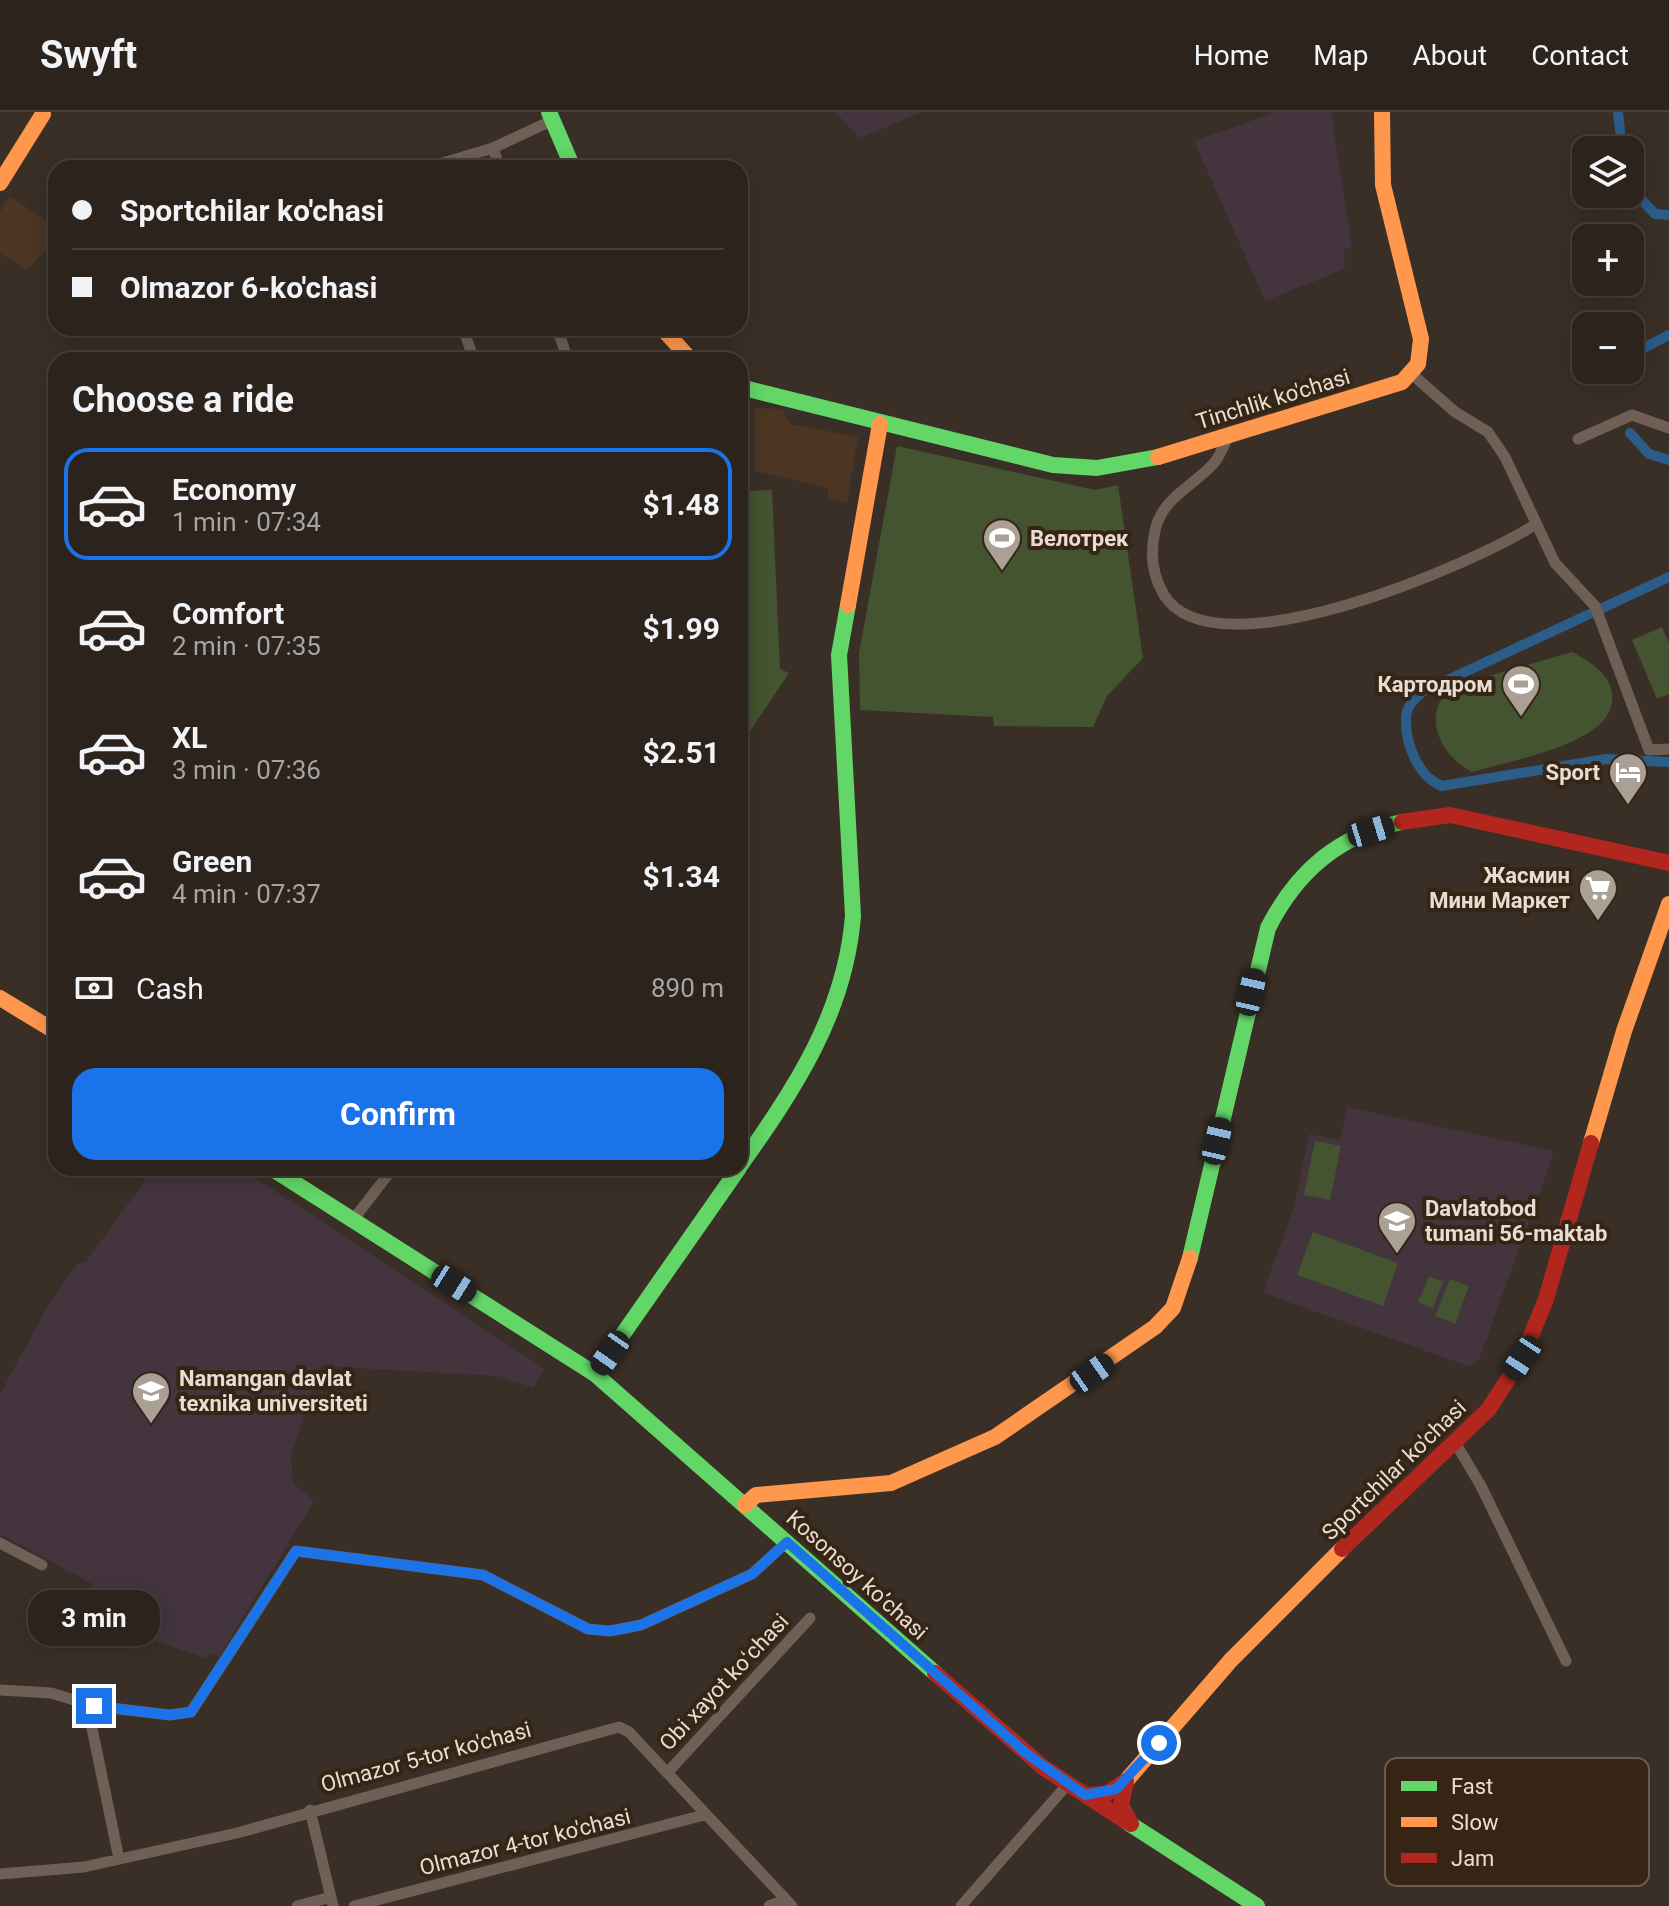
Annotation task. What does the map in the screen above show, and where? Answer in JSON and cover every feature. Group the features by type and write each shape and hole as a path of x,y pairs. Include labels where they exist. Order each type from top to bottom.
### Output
{"street":[{"path":"1382,112 1383,185 1421,339 1422,356 1413,375 1455,412 1488,432 1505,457 1562,574 1592,600 1649,750 1669,749"},
{"path":"0,183 44,113"},
{"path":"453,160 493,148 551,116 570,160"},
{"path":"493,148 497,160"},
{"path":"669,336 684,352"},
{"name":"Tinchlik ko'chasi","path":"748,389 1053,465 1097,468 1139,463 1228,437 1402,382 1413,375"},
{"path":"1578,439 1611,421 1632,415 1669,428"},
{"path":"748,1153 812,1057 830,1020 851,958 853,916 839,655 880,424"},
{"path":"1228,437 1214,463 1182,488 1161,512 1152,555 1156,582 1168,602 1183,615 1210,625 1257,625 1342,605 1479,555 1536,524"},
{"path":"745,1505 756,1495 881,1484 911,1476 1020,1423 1116,1357 1165,1318 1184,1283 1268,928 1285,891 1314,858 1371,831 1420,818 1450,815 1669,863"},
{"name":"Sportchilar ko'chasi","path":"1126,1781 1231,1660 1298,1591 1456,1444 1488,1410 1522,1358 1586,1184 1624,1031 1669,904"},
{"path":"0,998 48,1027"},
{"name":"Kosonsoy ko’chasi","path":"284,1176 595,1374 1027,1754 1067,1785 1257,1906"},
{"path":"353,1220 387,1176"},
{"path":"595,1374 733,1176"},
{"path":"1456,1444 1481,1486 1566,1661"},
{"path":"0,1690 51,1693 87,1704 170,1715 191,1712 296,1551 483,1575 588,1629 610,1631 641,1625 752,1574 787,1542"},
{"path":"0,1543 42,1565"},
{"name":"Obi xayot koʻchasi","path":"667,1773 810,1618"},
{"path":"87,1704 119,1859"},
{"name":"Olmazor 5-tor ko'chasi","path":"0,1874 84,1867 237,1833 310,1810 619,1727 629,1732 789,1903"},
{"path":"1085,1795 1106,1794 1126,1781"},
{"path":"1126,1781 1121,1805 1132,1826"},
{"path":"961,1906 1067,1785"},
{"path":"297,1906 332,1902 310,1810"},
{"name":"Olmazor 4-tor ko'chasi","path":"354,1906 704,1815"},
{"path":"769,1906 789,1903"}],"shaded area":[{"path":"835,112 922,112 860,138"},
{"path":"1276,112 1331,112 1352,247 1344,250 1345,269 1265,301 1194,141"},
{"path":"10,196 48,222 48,249 26,270 0,253 0,212"},
{"path":"754,408 782,409 790,424 858,437 847,503 828,499 828,488 755,471"},
{"name":"Davlatobod tumani 56-maktab","path":"1347,1107 1554,1151 1536,1204 1529,1203 1526,1215 1531,1216 1479,1360 1471,1367 1263,1293 1295,1203 1309,1134 1340,1140"},
{"name":"Namangan davlat texnika universiteti","path":"148,1176 252,1176 545,1369 533,1388 498,1376 320,1366 291,1456 293,1483 314,1501 219,1657 210,1653 205,1658 110,1625 80,1605 92,1584 0,1534 0,1394 50,1302 78,1263 85,1263"}],"green space":[{"name":"Велотрек","path":"897,446 1095,490 1118,485 1143,658 1107,696 1093,727 994,726 993,717 860,710 859,653"},
{"path":"772,490 780,669 789,673 748,734 748,491"},
{"path":"1662,627 1669,643 1669,694 1657,699 1632,640"},
{"name":"Картодром","path":"1572,652 1601,671 1610,685 1612,702 1606,717 1593,730 1554,749 1472,772 1451,756 1438,734 1436,722 1442,698 1451,687"},
{"path":"1315,1141 1341,1146 1330,1200 1304,1195"},
{"path":"1313,1232 1398,1263 1383,1306 1297,1275"},
{"path":"1429,1276 1443,1282 1433,1308 1418,1302"},
{"path":"1450,1279 1469,1286 1455,1324 1435,1316"}],"waterway":[{"path":"1618,112 1621,136"},
{"path":"1644,202 1655,214 1669,215"},
{"path":"1644,348 1669,335"},
{"path":"1630,433 1649,454 1669,460"},
{"path":"1669,577 1422,692 1406,714 1408,738 1415,758 1426,775 1442,786 1606,759 1669,762"}],"traffic: fast":[{"path":"549,112 570,160"},
{"path":"748,389 1053,465 1097,468 1158,457"},
{"path":"748,1154 780,1108 814,1048 840,985 848,952 853,916 839,655 848,605"},
{"path":"1190,1258 1268,928 1292,889 1322,858 1359,836 1402,822"},
{"path":"284,1176 595,1374 935,1673"},
{"path":"595,1374 733,1176"},
{"path":"1127,1822 1257,1906"}],"traffic: slow":[{"path":"1158,457 1402,382 1418,364 1421,339 1383,185 1382,112"},
{"path":"0,183 43,114"},
{"path":"669,336 684,352"},
{"path":"848,605 880,424"},
{"path":"1591,1143 1624,1031 1669,904"},
{"path":"0,998 48,1027"},
{"path":"745,1505 756,1495 891,1483 995,1437 1155,1327 1173,1308 1190,1258"},
{"path":"1126,1781 1231,1660 1342,1549"}],"traffic: jam":[{"path":"1402,822 1450,815 1669,863"},
{"path":"1342,1549 1488,1410 1522,1358 1546,1299 1591,1143"},
{"path":"935,1673 1044,1768 1127,1822"},
{"path":"1085,1795 1106,1794 1126,1781 1121,1805 1131,1824"}],"place":[{"name":"Велотрек","path":"1002,572"},
{"name":"Картодром","path":"1521,718"},
{"name":"Sport","path":"1628,806"},
{"name":"Жасмин Мини Маркет","path":"1598,922"},
{"name":"Davlatobod tumani 56-maktab","path":"1397,1255"},
{"name":"Namangan davlat texnika universiteti","path":"151,1425"}],"route":[{"path":"94,1706 170,1715 191,1712 296,1551 300,1550 483,1575 588,1629 610,1631 641,1625 752,1574 787,1542 1027,1754 1085,1795 1106,1794 1116,1789 1159,1743"}]}
